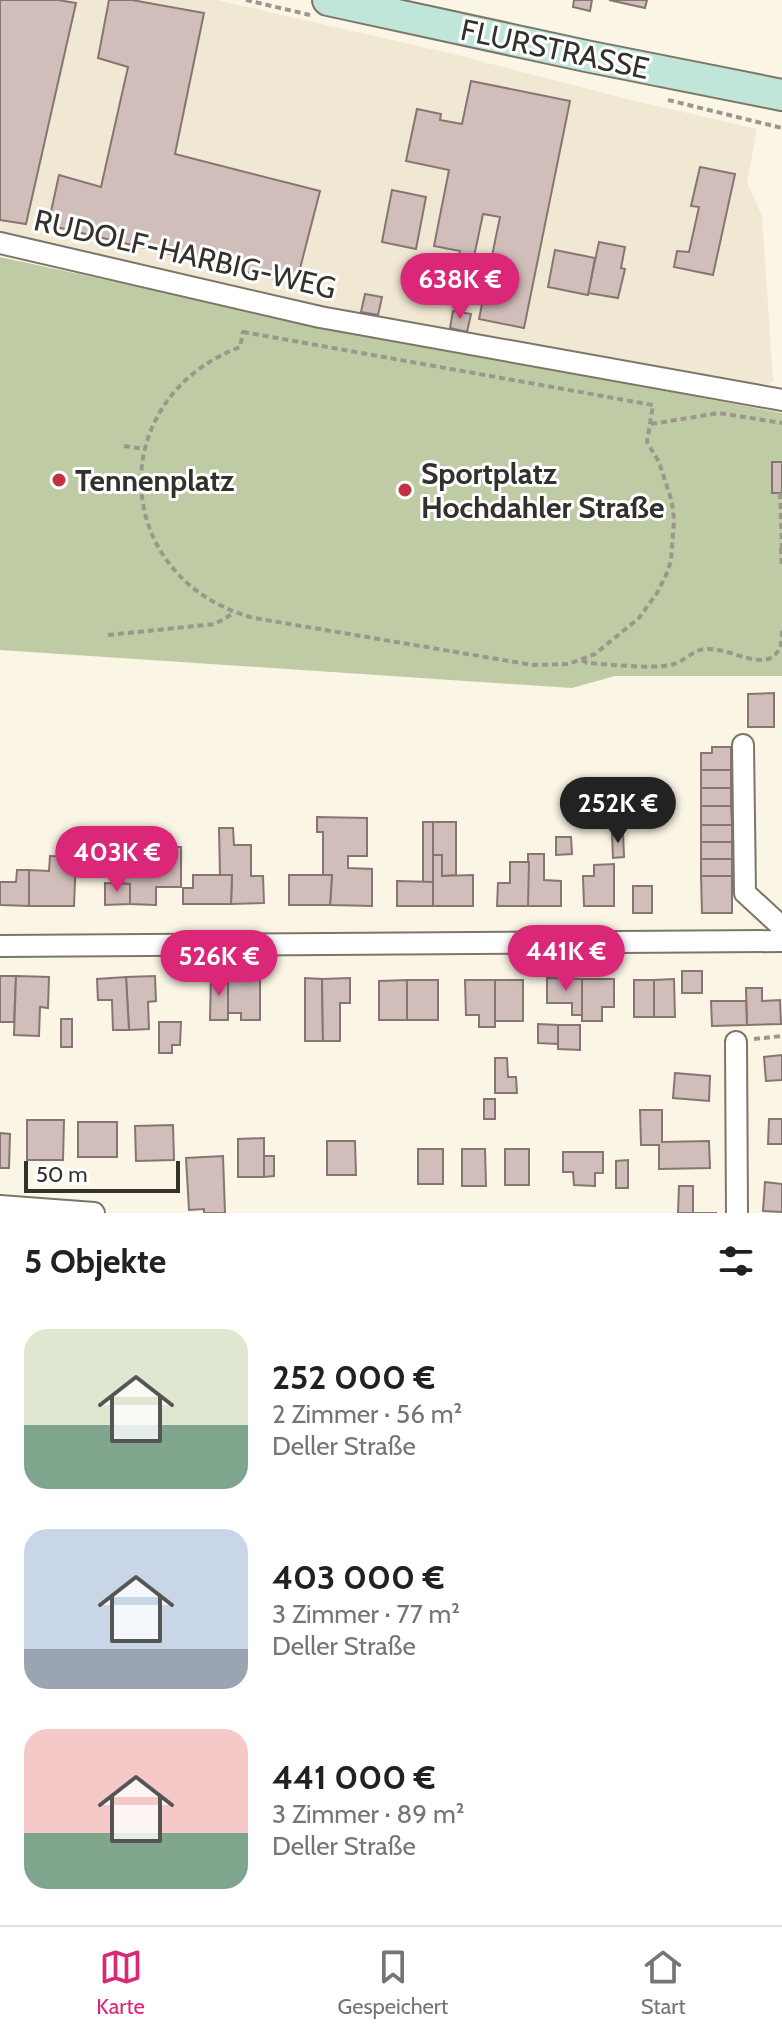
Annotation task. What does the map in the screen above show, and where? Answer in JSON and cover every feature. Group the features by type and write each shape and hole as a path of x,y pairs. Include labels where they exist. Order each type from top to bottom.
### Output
{"main road":[{"name":"FLURSTRASSE","path":"328,0 782,95"}],"street":[{"name":"RUDOLF-HARBIG-WEG","path":"0,243 320,317 782,400"},
{"path":"743,745 745,893 782,927"},
{"path":"0,946 782,941"},
{"path":"736,1042 737,1213"},
{"path":"0,1206 94,1213"}],"path":[{"path":"243,332 653,405 651,424 647,442 659,462 673,511 671,561 657,593 639,618 595,654 568,664 533,665 234,613 207,598 169,567 142,508 145,449 155,420 174,392 196,372 240,347 243,332"},
{"path":"651,424 719,413 782,423"},
{"path":"124,446 145,449"},
{"path":"780,493 782,568"},
{"path":"108,635 215,624 234,613"},
{"path":"582,659 587,663 652,666 674,664 696,651 707,649 765,660 781,646 782,628"},
{"path":"736,1042 782,1036"}],"shaded area":[{"path":"0,0 217,0 757,129 747,182 762,216 773,381 763,388 353,315 0,232"}],"green space":[{"path":"0,257 325,327 782,413 782,676 615,676 572,688 0,650"}],"building":[{"path":"0,0 76,3 26,224 0,220"},
{"path":"109,0 132,0 204,13 175,154 320,191 296,284 48,225 59,175 101,187 128,67 98,58"},
{"path":"574,0 592,0 590,11 573,7"},
{"path":"609,0 647,0 645,8"},
{"path":"471,81 570,101 524,328 479,319 500,217 483,214 471,271 457,269 460,251 434,246 449,170 406,161 417,109 441,114 440,120 462,124"},
{"path":"700,167 735,174 713,275 674,267 677,251 689,252 699,207 691,206"},
{"path":"392,190 426,197 416,249 382,242"},
{"path":"599,242 625,247 621,268 625,269 618,298 588,293"},
{"path":"555,250 595,258 588,295 548,287"},
{"path":"365,294 382,297 378,315 361,312"},
{"path":"453,311 471,314 467,332 450,328"},
{"path":"772,462 782,462 782,493 772,493"},
{"path":"774,693 774,727 748,727 748,694"},
{"path":"712,747 731,747 731,770 701,770 701,753 712,753"},
{"path":"701,770 731,770 731,788 701,788"},
{"path":"701,788 731,788 731,806 701,806"},
{"path":"701,806 731,806 732,825 701,825"},
{"path":"317,817 367,818 367,856 348,856 348,868 372,869 372,906 330,905 332,875 323,875 323,832 317,832"},
{"path":"423,822 433,822 433,882 423,882"},
{"path":"433,822 456,822 456,875 442,876 442,855 433,855"},
{"path":"701,825 732,825 732,842 701,842"},
{"path":"219,828 233,828 234,845 251,845 251,876 263,876 264,903 231,904 232,875 220,875"},
{"path":"612,832 623,832 624,857 613,858"},
{"path":"556,837 571,837 572,854 556,855"},
{"path":"116,841 133,841 133,859 141,859 141,853 158,853 158,864 169,864 169,847 181,847 181,887 156,887 156,905 130,904 130,884 116,883"},
{"path":"701,842 732,842 732,859 701,859"},
{"path":"528,854 544,854 544,880 561,881 561,906 528,906"},
{"path":"433,855 442,855 442,876 473,875 473,906 433,906"},
{"path":"50,856 76,857 74,906 29,906 29,870 49,871"},
{"path":"701,859 732,859 732,876 701,876"},
{"path":"510,862 529,862 528,906 497,906 498,883 510,883"},
{"path":"614,864 614,906 584,906 583,876 594,876 594,865"},
{"path":"17,870 29,870 29,906 0,905 0,882 16,882"},
{"path":"193,875 232,875 231,904 183,904 183,888 193,888"},
{"path":"289,875 332,875 330,905 289,905"},
{"path":"701,876 732,876 732,913 702,913"},
{"path":"397,881 433,882 433,906 397,906"},
{"path":"105,883 130,884 130,904 105,905"},
{"path":"633,886 652,886 652,913 633,913"},
{"path":"682,971 702,971 702,993 682,993"},
{"path":"211,975 228,975 228,1020 210,1020"},
{"path":"228,975 260,975 260,1020 241,1020 241,1013 228,1013"},
{"path":"0,976 16,976 14,1022 0,1022"},
{"path":"16,976 49,977 48,1008 40,1007 39,1036 14,1035"},
{"path":"155,976 156,1001 148,1002 149,1029 129,1030 126,977"},
{"path":"126,977 129,1030 113,1030 112,1000 98,1000 97,979"},
{"path":"305,978 322,979 323,1041 305,1041"},
{"path":"350,978 350,1003 340,1003 340,1041 323,1041 322,979"},
{"path":"547,978 582,979 582,1015 572,1015 572,1003 547,1003"},
{"path":"582,979 614,979 614,1007 602,1007 602,1021 582,1021"},
{"path":"674,979 675,1017 654,1017 654,980"},
{"path":"407,980 438,980 438,1020 407,1020"},
{"path":"407,980 407,1020 379,1020 379,981"},
{"path":"465,980 495,980 495,1027 479,1027 479,1015 466,1015"},
{"path":"495,980 523,980 523,1021 495,1021"},
{"path":"634,980 654,980 654,1017 634,1017"},
{"path":"746,988 762,988 762,1001 780,1000 781,1024 747,1025"},
{"path":"711,1001 746,1001 747,1025 712,1026"},
{"path":"61,1019 72,1019 72,1047 61,1047"},
{"path":"159,1022 181,1022 180,1045 172,1045 172,1053 159,1053"},
{"path":"538,1024 558,1025 558,1044 538,1043"},
{"path":"558,1025 580,1025 580,1050 558,1049"},
{"path":"782,1055 782,1080 766,1081 764,1057"},
{"path":"495,1058 507,1058 508,1077 516,1077 517,1093 495,1093"},
{"path":"675,1073 710,1076 709,1101 673,1098"},
{"path":"484,1099 495,1099 495,1119 484,1119"},
{"path":"640,1110 662,1110 662,1142 709,1141 710,1168 659,1169 659,1145 641,1145"},
{"path":"769,1119 782,1119 782,1144 768,1144"},
{"path":"27,1120 64,1120 63,1160 27,1160"},
{"path":"78,1122 117,1122 117,1157 78,1157"},
{"path":"173,1125 174,1160 136,1161 135,1126"},
{"path":"0,1133 10,1134 9,1168 0,1168"},
{"path":"264,1138 264,1177 238,1177 238,1139"},
{"path":"327,1141 355,1141 356,1175 327,1175"},
{"path":"418,1149 443,1149 443,1184 418,1184"},
{"path":"462,1149 485,1149 486,1186 462,1186"},
{"path":"505,1149 529,1149 529,1185 505,1185"},
{"path":"563,1152 603,1152 603,1173 595,1173 595,1186 574,1185 573,1172 563,1172"},
{"path":"223,1156 225,1213 189,1210 186,1158"},
{"path":"264,1156 274,1156 274,1176 264,1177"},
{"path":"628,1160 628,1188 616,1188 616,1161"},
{"path":"765,1182 782,1184 782,1212 763,1211"},
{"path":"679,1186 693,1186 693,1213 678,1213"}],"place":[{"name":"Tennenplatz","path":"59,480"},
{"name":"Sportplatz Hochdahler Straße","path":"405,490"}]}
